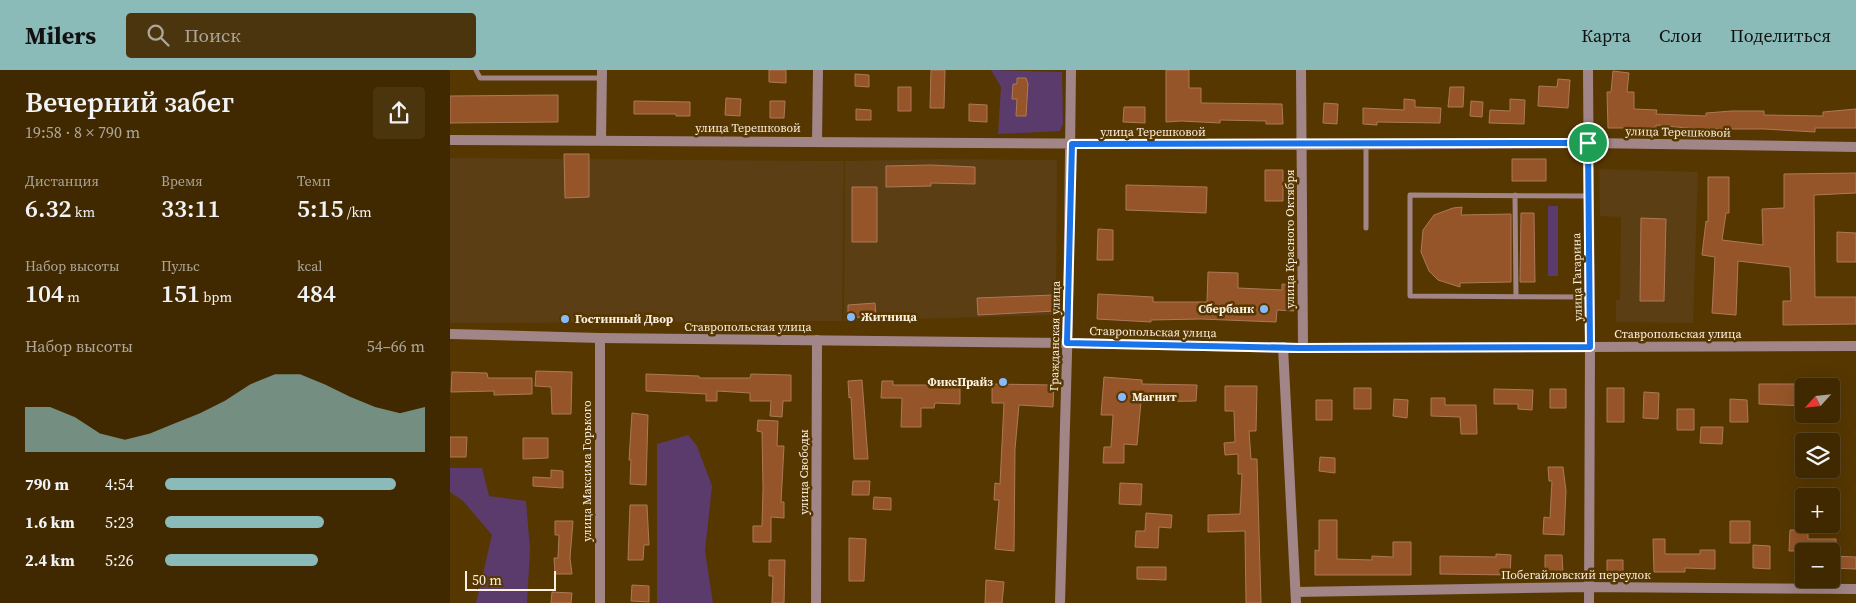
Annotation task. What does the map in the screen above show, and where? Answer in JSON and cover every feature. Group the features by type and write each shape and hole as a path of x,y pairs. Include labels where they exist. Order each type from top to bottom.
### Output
{"street":[{"path":"817,141 818,70"},
{"name":"Гражданская улица","path":"1060,603 1072,144 1072,70"},
{"name":"улица Красного Октября","path":"1301,70 1303,348"},
{"name":"улица Гагарина","path":"1588,70 1590,297 1589,603"},
{"path":"601,140 602,74"},
{"name":"улица Терешковой","path":"450,140 1302,145 1588,143 1856,147"},
{"name":"Ставропольская улица","path":"450,334 600,338 1067,343 1303,348 1856,346"},
{"name":"улица Максима Горького","path":"600,338 600,603"},
{"name":"улица Свободы","path":"816,603 817,340"},
{"path":"1284,347 1296,603"},
{"name":"Побегайловский переулок","path":"1296,592 1588,587 1856,589"}],"lane":[{"path":"476,70 480,78 602,74"},
{"path":"1366,144 1366,228"},
{"path":"1588,196 1410,195 1410,296 1590,297"},
{"path":"1516,196 1516,297"}],"shaded area":[{"path":"991,70 1062,72 1063,124 1060,131 998,134 1001,87"},
{"path":"450,158 844,161 842,321 450,323"},
{"path":"940,159 1057,160 1056,315 844,321 845,161"},
{"path":"1599,169 1698,172 1693,323 1616,322 1616,300 1620,300 1621,217 1600,216"},
{"path":"1548,206 1558,206 1558,276 1548,276"},
{"path":"688,435 697,446 712,486 705,551 713,603 657,603 657,444"},
{"path":"450,468 482,468 489,496 526,501 530,549 527,603 476,603 492,535 463,501 450,492"}],"building":[{"path":"769,70 786,70 786,83 769,82"},
{"path":"931,70 945,70 944,108 930,108"},
{"path":"1166,70 1189,70 1189,88 1201,88 1201,103 1282,104 1283,124 1266,124 1266,121 1220,120 1220,123 1166,122"},
{"path":"1613,71 1629,73 1627,92 1634,92 1634,109 1657,110 1656,114 1706,116 1706,113 1764,111 1764,115 1823,116 1823,112 1856,109 1856,128 1815,128 1815,132 1764,129 1696,129 1656,125 1656,128 1608,128 1607,92 1611,92"},
{"path":"855,74 869,75 869,87 855,86"},
{"path":"1017,78 1026,78 1028,84 1026,116 1016,116 1017,99 1012,99 1013,84 1017,84"},
{"path":"1558,79 1570,80 1568,108 1538,106 1539,86 1557,87"},
{"path":"898,87 911,87 911,111 898,111"},
{"path":"1450,87 1464,87 1463,107 1448,107"},
{"path":"558,95 558,122 450,123 450,96"},
{"path":"726,98 741,99 740,116 725,115"},
{"path":"1404,99 1415,100 1415,107 1441,108 1440,123 1377,122 1377,125 1363,124 1363,108 1404,110"},
{"path":"1510,99 1525,100 1524,124 1489,123 1490,110 1510,111"},
{"path":"634,101 690,102 690,116 634,114"},
{"path":"770,101 785,101 784,118 770,118"},
{"path":"1471,101 1483,102 1482,117 1470,116"},
{"path":"1324,103 1338,104 1337,124 1323,123"},
{"path":"969,104 987,105 987,122 969,121"},
{"path":"1124,107 1145,107 1145,123 1123,122"},
{"path":"856,109 871,110 871,120 856,120"},
{"path":"564,154 589,154 589,197 565,198"},
{"path":"1512,159 1546,159 1546,181 1512,181"},
{"path":"931,165 975,167 975,184 931,183 931,186 886,187 886,166"},
{"path":"1265,170 1283,170 1283,201 1265,201"},
{"path":"1856,173 1856,193 1814,195 1815,297 1856,297 1856,324 1783,325 1783,301 1791,301 1790,267 1738,261 1736,315 1712,313 1715,257 1702,255 1706,221 1708,222 1708,177 1729,177 1729,213 1726,213 1722,240 1763,245 1762,209 1784,208 1784,174"},
{"path":"1126,185 1207,187 1206,213 1126,210"},
{"path":"852,187 877,187 877,242 852,242"},
{"path":"1462,207 1461,215 1511,214 1511,282 1460,283 1460,287 1438,280 1429,271 1421,252 1423,230 1434,215 1453,208"},
{"path":"1521,213 1534,213 1535,282 1520,282"},
{"path":"1641,218 1666,219 1664,301 1640,301"},
{"path":"1098,229 1113,230 1113,260 1097,260"},
{"path":"1837,232 1856,233 1856,262 1837,262"},
{"path":"1208,272 1238,273 1238,288 1282,290 1282,284 1294,285 1294,311 1277,310 1276,322 1201,319 1151,320 1151,322 1097,319 1098,294 1153,297 1153,302 1207,302"},
{"path":"1054,295 1055,311 978,315 977,298"},
{"path":"875,303 876,316 848,318 848,305"},
{"path":"536,371 572,372 571,414 552,414 551,387 535,386"},
{"path":"452,372 487,373 488,378 532,378 532,394 494,395 494,391 451,392"},
{"path":"646,374 699,376 699,378 750,378 751,374 791,375 791,401 783,401 782,417 770,416 771,401 750,401 750,393 717,391 717,401 706,401 706,394 646,391"},
{"path":"1104,377 1142,380 1142,384 1197,385 1196,401 1141,402 1137,445 1124,444 1124,463 1103,463 1104,447 1111,447 1113,415 1101,415"},
{"path":"862,380 868,459 854,459 851,397 849,398 848,381"},
{"path":"882,381 893,381 893,385 929,385 930,382 960,384 960,404 935,403 934,408 921,408 921,427 901,427 902,398 881,398"},
{"path":"992,384 1054,385 1053,407 1019,405 1015,449 1014,551 995,549 999,500 994,500 995,483 1000,484 1004,403 992,403"},
{"path":"1759,384 1795,384 1795,406 1759,404"},
{"path":"1225,386 1257,386 1256,431 1249,431 1251,459 1257,459 1261,603 1246,603 1245,531 1208,532 1208,515 1240,514 1242,474 1238,474 1238,454 1225,455 1224,443 1235,442 1234,411 1225,411"},
{"path":"1354,388 1371,388 1371,409 1354,409"},
{"path":"1607,388 1624,388 1624,422 1607,422"},
{"path":"1494,389 1533,390 1532,410 1518,409 1518,404 1494,404"},
{"path":"1550,389 1566,389 1566,408 1550,408"},
{"path":"1644,392 1659,393 1658,419 1643,418"},
{"path":"1431,398 1445,398 1445,405 1476,405 1477,434 1461,434 1460,417 1431,416"},
{"path":"1394,399 1408,400 1407,418 1393,416"},
{"path":"1730,399 1747,400 1748,422 1730,422"},
{"path":"1316,400 1332,400 1332,420 1316,420"},
{"path":"1677,409 1694,409 1694,430 1677,430"},
{"path":"632,413 648,415 646,485 630,484 631,460 629,460"},
{"path":"758,420 778,421 777,446 784,446 781,502 784,502 784,518 771,517 771,542 753,542 753,526 762,526 762,432 757,431"},
{"path":"1701,427 1723,427 1722,444 1700,443"},
{"path":"450,437 467,437 466,457 450,457"},
{"path":"523,438 548,438 548,458 523,459"},
{"path":"1320,457 1335,458 1335,473 1319,471"},
{"path":"1548,467 1563,467 1566,491 1564,535 1543,534 1544,517 1550,518 1552,481 1549,481"},
{"path":"551,470 563,471 563,488 533,486 533,477 551,478"},
{"path":"853,481 870,481 869,495 852,495"},
{"path":"1120,483 1142,484 1141,505 1119,504"},
{"path":"874,497 891,498 891,510 873,509"},
{"path":"630,505 647,505 649,545 644,545 643,560 628,560"},
{"path":"1146,513 1172,515 1171,528 1159,527 1158,548 1135,547 1136,531 1145,531"},
{"path":"1319,520 1337,520 1337,559 1372,560 1372,556 1393,557 1393,542 1411,542 1411,575 1315,575 1315,550 1319,551"},
{"path":"555,521 573,521 570,558 572,574 555,574 554,558 558,558 559,535 555,535"},
{"path":"1730,521 1750,521 1750,543 1730,543"},
{"path":"1790,530 1795,530 1795,533 1808,533 1808,539 1836,539 1836,543 1795,543 1795,551 1789,551"},
{"path":"849,538 866,539 864,581 849,581"},
{"path":"1653,539 1665,539 1665,554 1700,554 1700,550 1715,550 1715,569 1685,568 1685,572 1654,572"},
{"path":"1753,545 1770,546 1770,569 1753,568"},
{"path":"1496,554 1511,555 1510,575 1440,574 1440,556 1496,557"},
{"path":"1545,555 1562,555 1563,573 1545,574"},
{"path":"1840,556 1856,557 1856,569 1840,568"},
{"path":"769,560 785,560 784,603 772,603 773,576 769,576"},
{"path":"1607,560 1623,560 1623,574 1607,574"},
{"path":"1137,567 1166,567 1166,580 1137,579"},
{"path":"986,580 1004,582 1002,603 985,603"},
{"path":"632,585 649,586 649,602 631,601"},
{"path":"552,592 572,593 571,603 551,603"}],"place":[{"name":"Сбербанк","path":"1264,309"},
{"name":"Житница","path":"851,317"},
{"name":"Гостинный Двор","path":"565,319"},
{"name":"ФиксПрайз","path":"1003,382"},
{"name":"Магнит","path":"1122,397"}],"route":[{"path":"1588,143 1590,347 1299,348 1067,343 1072,144 1588,143"}]}
